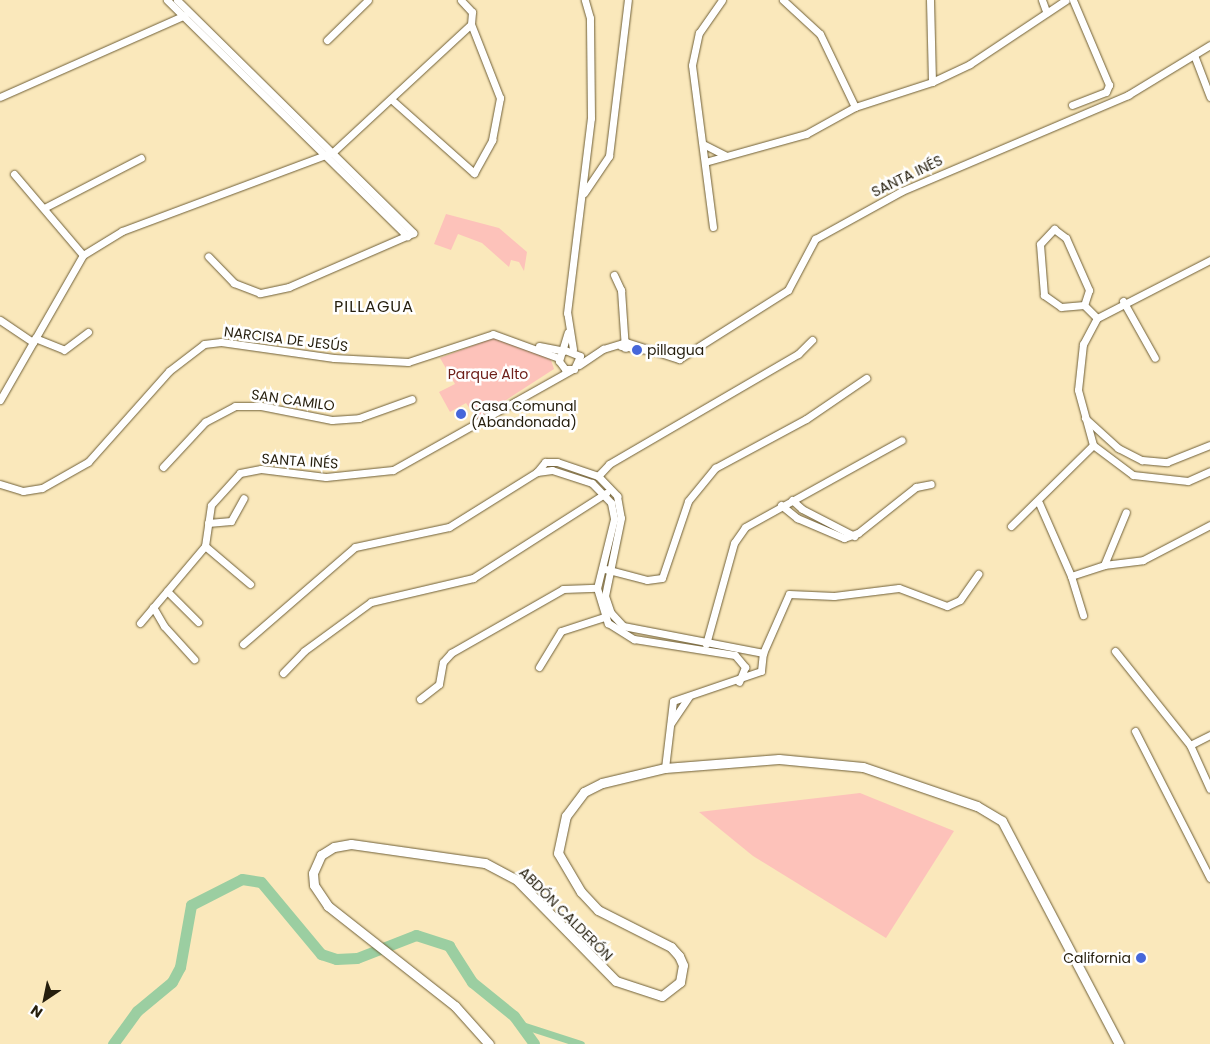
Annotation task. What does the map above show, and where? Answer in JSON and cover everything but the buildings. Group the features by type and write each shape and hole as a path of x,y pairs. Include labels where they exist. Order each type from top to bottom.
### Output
{"street":[{"path":"166,0 186,15 325,155 410,235"},
{"path":"177,0 186,15"},
{"path":"327,40 368,0"},
{"path":"392,100 474,173 492,140 500,98 471,24 472,12 461,0"},
{"path":"586,0 590,18 591,118 568,326 570,351 579,365 596,354 623,345 621,290 614,274"},
{"path":"583,193 609,156 628,0"},
{"path":"713,227 692,65 700,33 722,0"},
{"path":"783,0 820,34 855,107"},
{"path":"930,0 932,82"},
{"path":"1042,0 1046,11"},
{"path":"705,162 806,134 855,107 932,82 970,64 1046,11 1066,0"},
{"path":"1072,105 1106,92 1109,84 1073,0"},
{"path":"0,97 186,15"},
{"path":"0,400 82,254 122,231 333,152 392,100 471,24"},
{"name":"SANTA INÉS","path":"623,345 679,359 788,290 815,239 902,191 1128,94 1210,45"},
{"path":"1194,55 1210,97"},
{"path":"229,58 333,152 410,235"},
{"path":"703,144 728,156"},
{"path":"44,208 142,158"},
{"path":"14,174 82,254"},
{"path":"1054,229 1066,238 1089,290 1084,305 1061,307 1044,295 1040,244 1047,232 1054,229"},
{"path":"208,256 234,283 260,293 289,287 410,235"},
{"path":"1210,260 1123,301 1096,318 1083,344 1079,366 1081,414 1093,446 1133,475 1188,481 1210,471"},
{"path":"1123,301 1155,358"},
{"path":"1084,305 1096,318"},
{"path":"0,320 34,340 64,350 88,332"},
{"name":"NARCISA DE JESÚS","path":"0,484 23,491 42,488 88,462 114,438 169,371 204,344 221,342 375,362 408,362 493,334 536,346 559,359 571,370"},
{"path":"598,476 609,464 798,354 812,340"},
{"path":"536,346 596,354"},
{"path":"550,380 559,359 570,351"},
{"name":"SANTA INÉS","path":"205,546 208,523 217,495 240,473 262,469 334,477 393,470 579,365"},
{"path":"605,569 647,580 662,578 688,501 715,468 806,418 866,378"},
{"name":"SAN CAMILO","path":"163,467 205,422 235,406 261,406 332,420 359,418 412,399"},
{"path":"1081,414 1118,448 1142,460 1167,462 1210,445"},
{"path":"705,650 737,535 752,520 902,440"},
{"path":"1011,526 1039,503 1093,446"},
{"path":"243,644 356,547 449,527 537,472 552,460 598,476 611,487 621,508 605,569 597,588 604,617 628,638 705,650 741,659 745,669 738,682"},
{"path":"537,472 552,470 578,477 606,493 614,519 605,569 607,604 623,626 707,641 763,654"},
{"path":"781,505 797,518 844,538 854,536 916,488 931,484"},
{"path":"283,673 304,651 377,599 438,590 473,578 606,493"},
{"path":"208,523 231,521 244,498"},
{"path":"792,500 802,509 854,536"},
{"path":"1039,503 1072,576 1083,615"},
{"path":"1104,564 1126,512"},
{"path":"1072,576 1104,564 1150,557 1210,524"},
{"path":"140,623 205,546 250,584"},
{"path":"665,768 673,701 738,682 761,671 763,654 785,597 796,591 834,596 899,588 947,606 960,600 978,574"},
{"path":"420,699 439,684 444,662 451,653 563,589 597,588"},
{"path":"167,591 198,622"},
{"path":"154,607 164,626 194,659"},
{"path":"539,667 561,631 604,617"},
{"path":"1115,651 1190,745 1210,789"},
{"path":"1135,731 1210,878"},
{"path":"1190,745 1210,735"},
{"name":"ABDÓN CALDERÓN","path":"489,1044 455,1006 328,906 314,885 317,863 334,847 351,844 486,863 517,880 616,981 650,996 671,993 683,973 679,956 671,947 598,910 581,892 558,853 559,829 584,792 602,783 665,768 724,761 831,761 924,786 992,812 1015,838 1119,1044"}],"green space":[{"path":"446,214 499,228 527,252 524,271 519,262 511,260 509,267 482,243 458,234 451,250 434,244"},
{"name":"Parque Alto","path":"493,338 550,357 554,369 477,419 466,403 450,412 439,392 455,384 440,358"},
{"path":"860,793 954,831 886,938 753,856 699,812"}],"waterway":[{"path":"113,1044 137,1011 172,982 180,967 191,905 242,879 261,882 321,954 336,959 357,958 416,935 449,946 472,982 514,1016 534,1044"},
{"path":"519,1024 581,1044"}],"place":[{"name":"pillagua","path":"637,350"},
{"name":"Casa Comunal (Abandonada)","path":"461,414"},
{"name":"California","path":"1141,958"}],"district":[{"name":"PILLAGUA","path":"374,307"}]}
